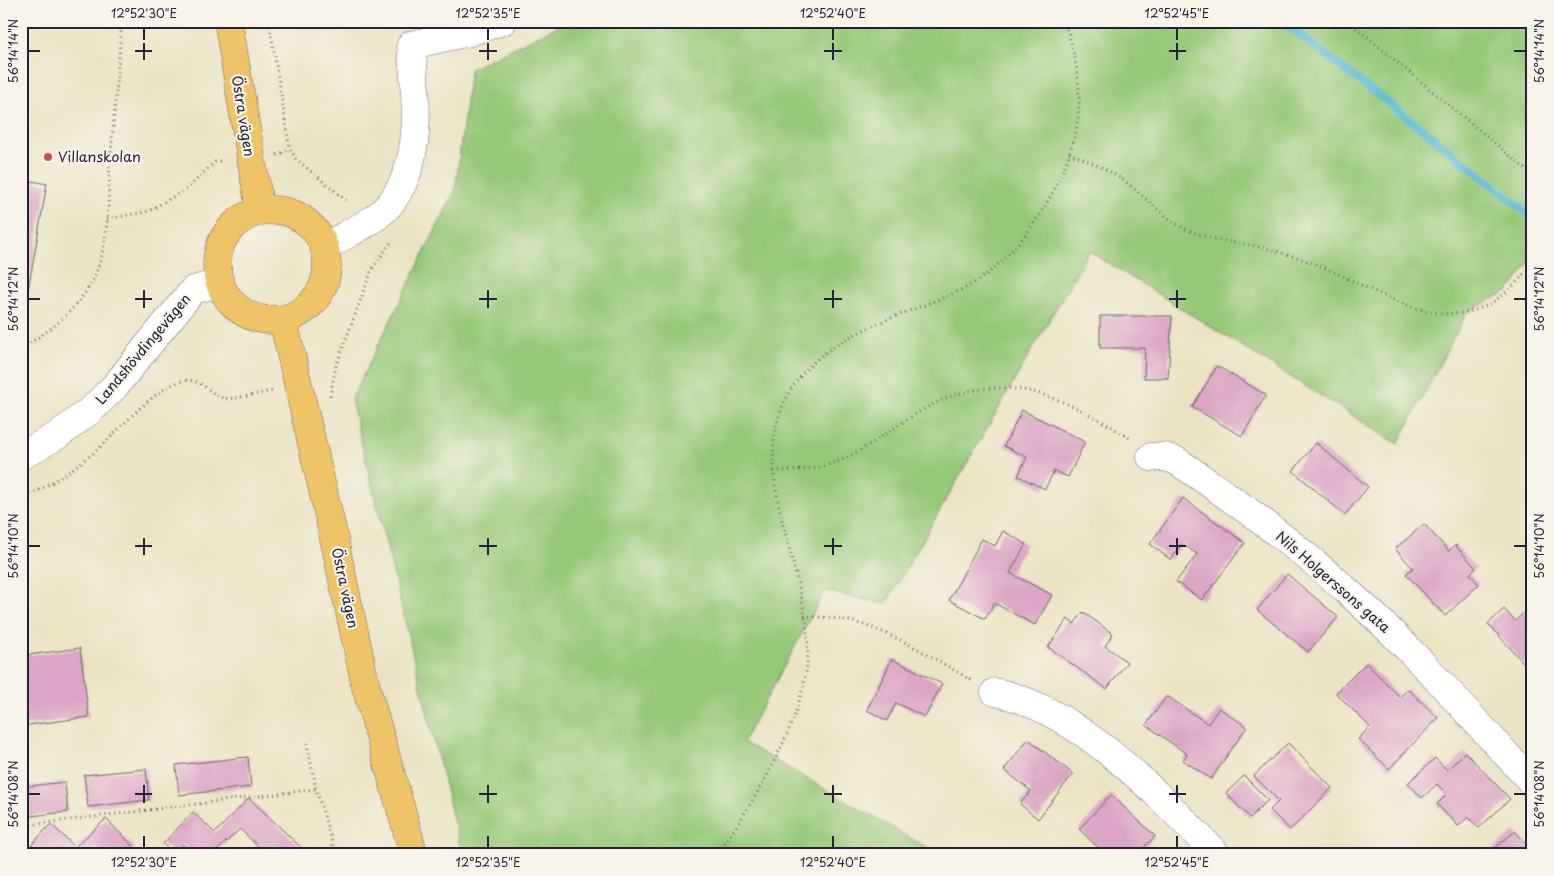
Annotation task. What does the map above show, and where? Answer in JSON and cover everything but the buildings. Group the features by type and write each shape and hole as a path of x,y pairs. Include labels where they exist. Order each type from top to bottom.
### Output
{"main road":[{"name":"Östra vägen","path":"228,21 260,210"},
{"path":"260,210 280,210 299,216 315,229 325,246 328,266 325,284 315,301 301,313 283,320 263,320 244,313 228,300 219,283 216,264 220,246 229,230 243,218 260,210"},
{"name":"Östra vägen","path":"283,320 331,525 366,687 414,855"}],"street":[{"path":"325,246 389,205 405,179 414,142 414,84 411,45 469,32 503,21"},
{"name":"Landshövdingevägen","path":"21,456 58,434 91,410 115,386 193,290 219,283"},
{"name":"Nils Holgerssons gata","path":"1151,457 1165,457 1177,461 1280,534 1319,566 1390,632 1533,784"},
{"path":"995,692 1032,702 1064,719 1163,799 1217,855"}],"path":[{"path":"21,348 70,312 85,292 100,259 107,219 122,21"},
{"path":"269,21 290,149"},
{"path":"716,855 770,767 797,710 807,664 804,616 774,471 775,439 780,415 789,393 800,375 833,348 861,332 944,297 988,274 1011,251 1036,218 1053,190 1069,153 1077,122 1078,87 1073,50 1064,21"},
{"path":"1348,21 1533,175"},
{"path":"1069,153 1098,165 1120,178 1162,214 1184,228 1229,242 1257,246 1306,261 1422,312 1446,314 1482,307 1518,283 1533,261"},
{"path":"21,499 44,488 88,457 159,393 182,381 192,380 203,384 210,391 224,398 319,382 332,387"},
{"path":"774,471 819,467 833,463 862,449 921,411 944,400 964,393 1001,387 1033,391 1078,409 1142,447 1146,455 1151,457"},
{"path":"804,616 851,622 880,632 995,692"},
{"path":"307,743 316,789 336,855"},
{"path":"21,826 316,789"}],"green space":[{"path":"568,21 1533,21 1533,258 1509,291 1467,312 1398,444 1089,251 886,604 825,591 743,742 940,855 462,855 351,400 455,191 470,69"}],"waterway":[{"path":"1281,21 1533,217"}],"place":[{"name":"Villanskolan","path":"48,157"}]}
